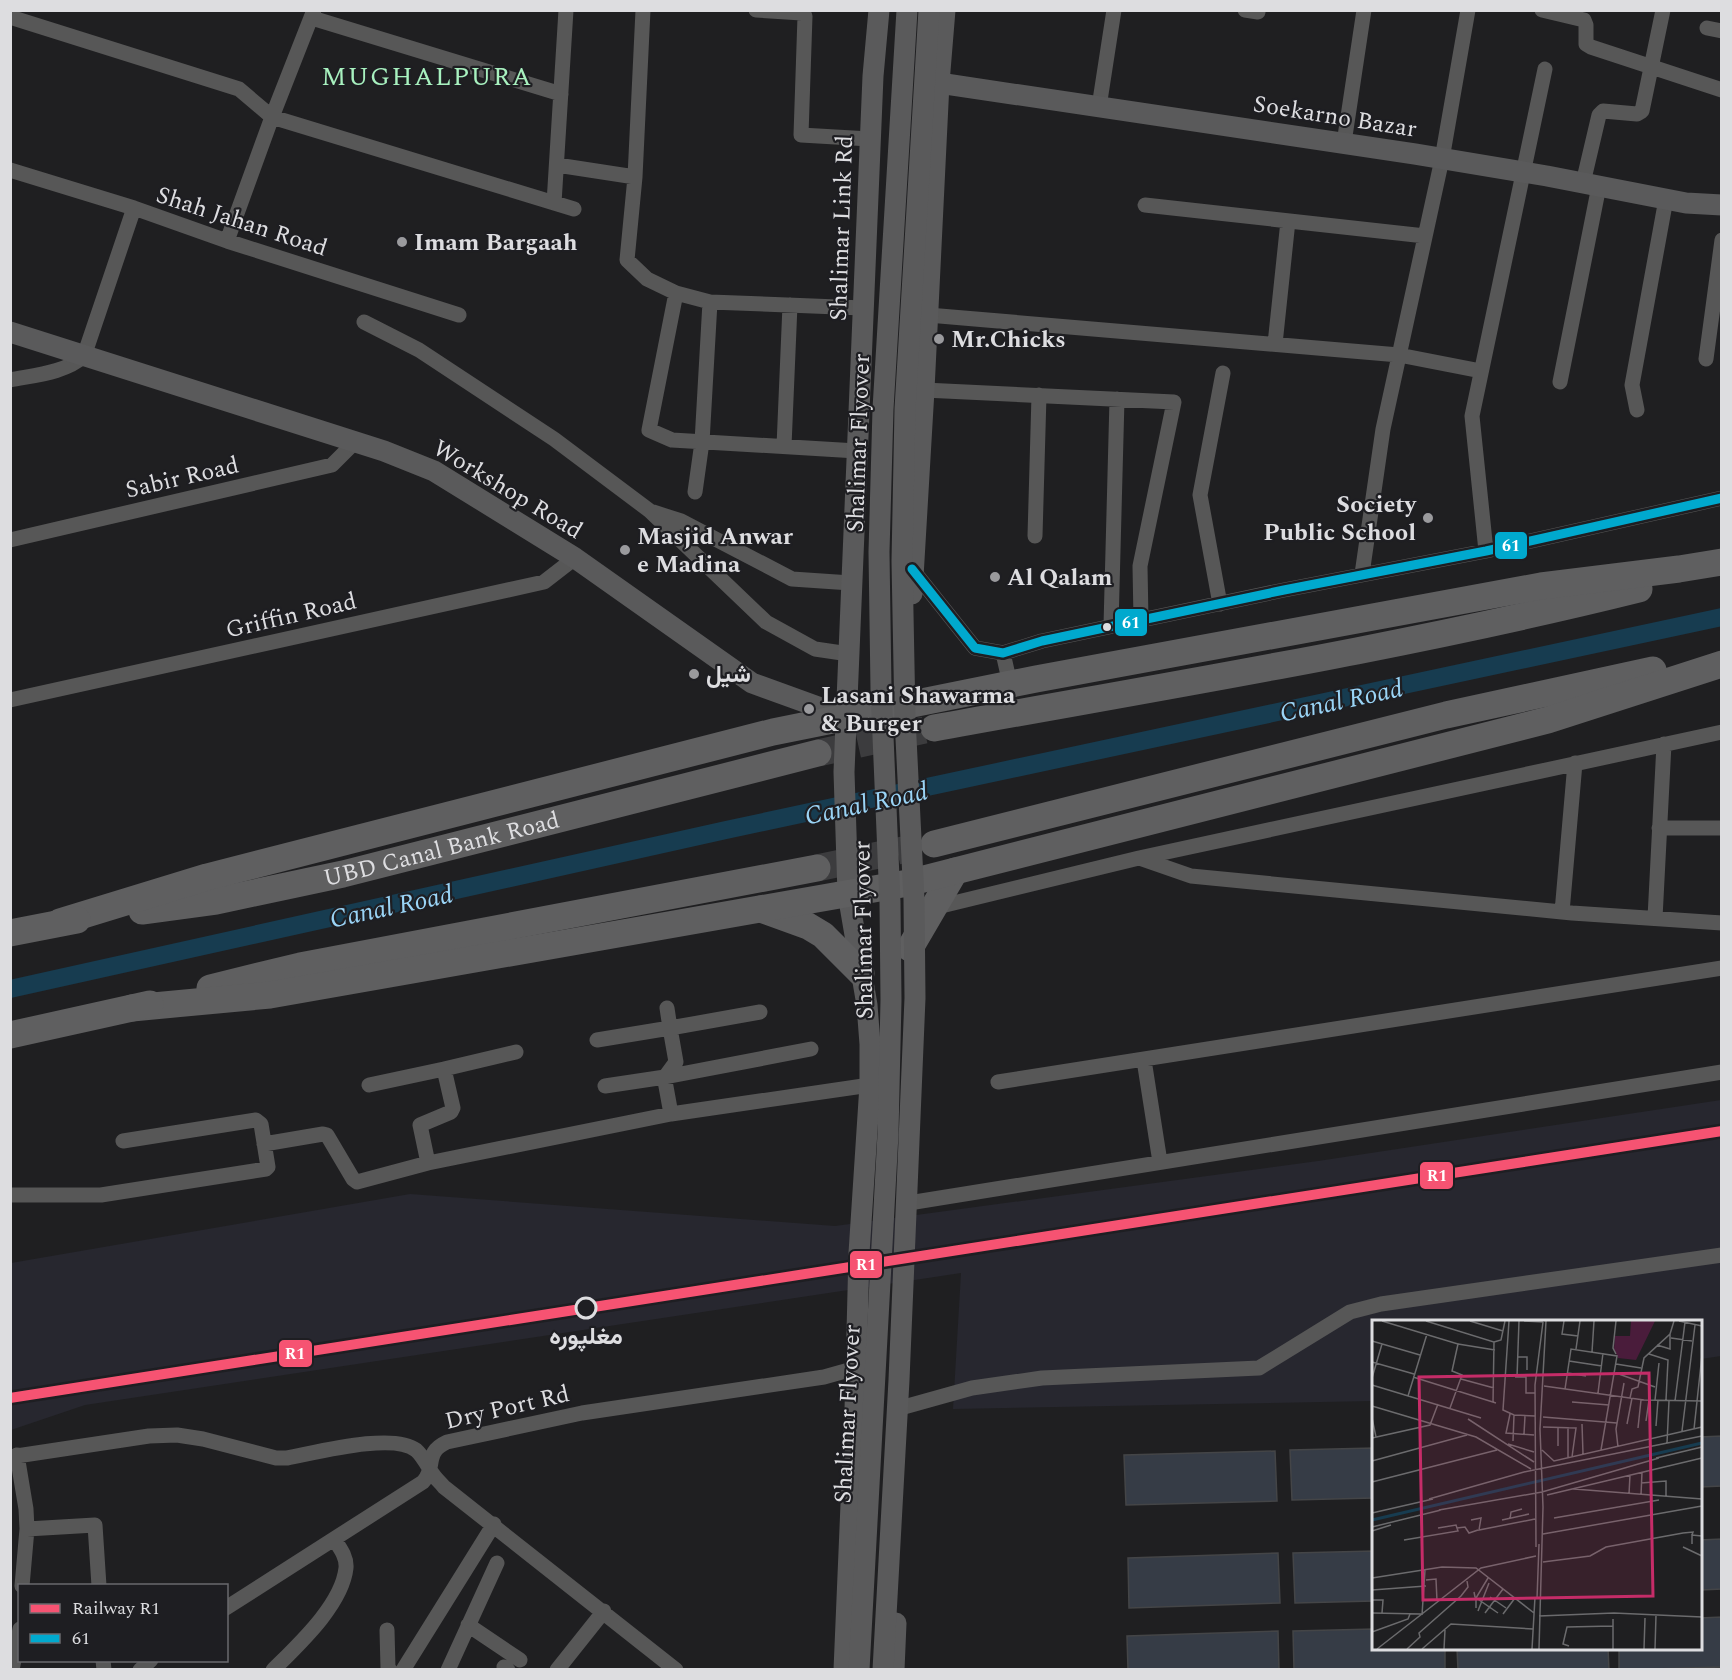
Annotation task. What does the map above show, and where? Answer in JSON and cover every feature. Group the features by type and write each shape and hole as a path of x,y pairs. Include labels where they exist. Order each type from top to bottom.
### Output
{"highway":[{"path":"10,933 60,922 218,874 773,732 1010,684 1541,586 1722,562"},
{"path":"934,728 1427,637 1548,611 1722,568"},
{"path":"921,841 1446,715 1722,656"},
{"path":"132,1008 270,995 908,883 1548,720 1722,664"},
{"name":"UBD Canal Bank Road","path":"60,922 216,901 343,874 818,753"},
{"path":"10,1035 132,1008 300,966 817,868"},
{"path":"910,948 955,870"},
{"path":"759,909 808,926 823,935 861,974"}],"main road":[{"name":"Shalimar Link Rd","path":"844,1670 870,1044 867,1005 848,894 844,772 870,139 879,10"},
{"name":"Shalimar Flyover","path":"860,1670 888,1134 891,902 881,688 879,552 884,398 907,10"},
{"name":"Shalimar Flyover","path":"883,1670 915,998 914,899 905,718 902,561 905,410 929,10"},
{"path":"894,1670 915,1202 908,883 921,841 907,747 912,569 945,10"},
{"name":"Soekarno Bazar","path":"939,83 1524,172 1686,203 1722,205"},
{"name":"Workshop Road","path":"10,332 355,442 434,471 575,558 752,683 846,717"},
{"path":"860,1242 913,1239"}],"street":[{"path":"555,203 566,10"},
{"path":"643,10 635,177 627,260 647,279 676,293 710,302 863,308"},
{"path":"756,10 802,13 805,16 801,135 870,139"},
{"path":"1099,107 1114,10"},
{"path":"1344,144 1364,10"},
{"path":"1362,574 1383,429 1442,159 1468,10"},
{"path":"1542,10 1584,20 1586,44 1651,68 1722,90"},
{"path":"1560,382 1591,184 1599,115 1604,111 1637,114 1641,111 1663,10"},
{"path":"227,241 272,117 313,14 561,94"},
{"path":"10,17 239,89 272,117 574,209"},
{"path":"1486,552 1472,416 1545,69"},
{"path":"557,165 635,177"},
{"name":"Shah Jahan Road","path":"10,170 134,208 227,241 459,315"},
{"path":"1638,410 1632,385 1666,199"},
{"path":"1144,205 1425,236"},
{"path":"10,380 60,370 75,364 84,356 134,208"},
{"path":"1275,344 1288,220"},
{"path":"1706,359 1722,240"},
{"path":"676,293 649,430 672,440 857,451"},
{"path":"695,492 702,442 710,302"},
{"path":"784,446 790,305"},
{"path":"928,315 1399,355 1481,371"},
{"path":"364,322 419,350 554,439 650,511 766,622 815,649 849,654"},
{"path":"1220,604 1200,495 1223,373"},
{"path":"924,390 1174,402 1140,566 1141,620"},
{"path":"1035,536 1039,395"},
{"path":"1111,626 1117,399"},
{"name":"Sabir Road","path":"10,540 332,465 355,442"},
{"path":"912,569 975,648 1004,653 1042,641 1111,626 1362,574 1486,552 1722,498"},
{"path":"650,511 681,521 792,579 851,584"},
{"name":"Griffin Road","path":"10,700 544,582 575,558"},
{"path":"1004,653 1010,684"},
{"path":"933,908 1139,858 1722,732"},
{"path":"1655,918 1664,744"},
{"path":"1562,912 1575,763"},
{"path":"1659,828 1722,828"},
{"path":"1139,858 1191,876 1562,912 1722,923"},
{"path":"998,1082 1722,968"},
{"path":"667,1008 676,1062 665,1077 671,1114"},
{"path":"597,1040 760,1012"},
{"path":"605,1086 811,1049"},
{"path":"369,1085 516,1052"},
{"path":"1144,1060 1160,1162"},
{"path":"428,1163 420,1125 451,1112 453,1108 444,1069"},
{"path":"915,1202 1722,1072"},
{"path":"264,1144 327,1135 357,1182 428,1163 671,1114 870,1085"},
{"path":"10,1195 101,1195 268,1167 261,1124 255,1120 123,1141"},
{"path":"904,1407 972,1388 1042,1378 1259,1368 1350,1312 1381,1304 1722,1255"},
{"name":"Dry Port Rd","path":"228,1607 423,1482 430,1469 431,1456 438,1447 457,1439 582,1413 824,1377 856,1368"},
{"path":"18,1579 27,1529 26,1509 14,1456 149,1436 177,1435 203,1439 276,1458 361,1444 402,1443 421,1455 444,1487 494,1524 676,1670"},
{"path":"27,1529 95,1524 99,1584"},
{"path":"403,1670 494,1524"},
{"path":"273,1670 327,1611 341,1588 346,1568 345,1556 334,1539"},
{"path":"448,1670 497,1563"},
{"path":"557,1670 604,1611"},
{"path":"468,1625 511,1666"},
{"path":"387,1630 388,1668 390,1670"},
{"path":"12,1670 18,1639"}],"shaded area":[{"path":"1721,1100 1721,1356 1702,1359 1702,1320 1372,1320 1372,1401 953,1409 961,1273 85,1405 11,1430 11,1263 410,1194 835,1226 1318,1161"}],"building":[{"path":"1722,1436 1722,1486 1702,1487 1702,1437"},
{"path":"1372,1448 1372,1498 1292,1500 1290,1450"},
{"path":"1275,1451 1277,1501 1126,1505 1124,1455"},
{"path":"1722,1539 1722,1589 1702,1590 1702,1540"},
{"path":"1372,1551 1372,1601 1295,1603 1293,1553"},
{"path":"1278,1553 1280,1603 1129,1608 1128,1558"},
{"path":"1722,1617 1722,1667 1619,1670 1619,1650 1702,1650 1702,1618"},
{"path":"1372,1629 1372,1650 1445,1650 1445,1670 1294,1670 1293,1631"},
{"path":"1278,1631 1279,1670 1128,1670 1127,1636"},
{"path":"1457,1650 1608,1650 1609,1670 1458,1670"}],"waterway":[{"name":"Canal Road","path":"10,989 726,830 1722,617"}],"tunnel":[{"path":"818,753 934,728"},
{"path":"817,868 912,848"}],"rail line":[{"name":"R1","path":"10,1398 1722,1131"}],"transit line":[{"name":"61","path":"912,569 975,648 1003,653 1042,641 1284,590 1486,551 1722,498"}],"place":[{"name":"Imam Bargaah","path":"402,242"},
{"name":"Mr.Chicks","path":"939,339"},
{"name":"Society Public School","path":"1428,518"},
{"name":"Masjid Anwar e Madina","path":"625,550"},
{"name":"Al Qalam","path":"995,577"},
{"name":"شیل","path":"694,674"},
{"name":"Lasani Shawarma & Burger","path":"809,709"},
{"name":"مغلپورہ","path":"586,1308"}],"district":[{"name":"MUGHALPURA","path":"427,76"}]}
